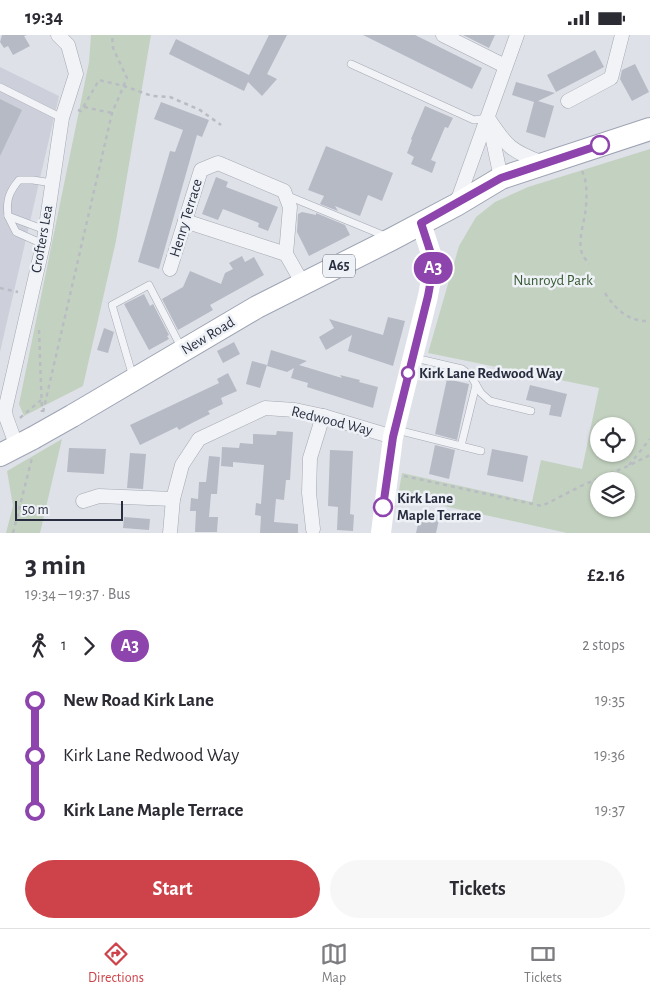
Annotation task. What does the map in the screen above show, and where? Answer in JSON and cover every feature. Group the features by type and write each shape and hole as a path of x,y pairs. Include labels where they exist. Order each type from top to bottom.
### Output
{"main road":[{"name":"A65","path":"421,223 501,178 650,129"},
{"name":"New Road","path":"18,445 72,416 257,307 421,223"}],"street":[{"name":"Crofters Lea","path":"18,445 6,410 9,385 26,325 43,244 62,118 76,74 68,45 58,35"},
{"path":"443,35 505,66"},
{"path":"456,205 517,35"},
{"path":"568,101 611,78 622,35"},
{"path":"488,118 505,144 521,155 544,164"},
{"path":"488,118 501,178"},
{"name":"Henry Terrace","path":"170,269 201,170 218,163 284,191 290,207 286,254"},
{"path":"185,221 286,254 303,284"},
{"path":"381,533 394,433 428,296 434,263 421,223"},
{"name":"Redwood Way","path":"170,533 173,499 182,465 199,439 265,408 295,410 394,433"},
{"path":"313,529 309,493 310,458 323,416"},
{"path":"83,501 99,496 173,499"}],"lane":[{"path":"351,64 474,120 488,118"},
{"path":"0,87 62,118"},
{"path":"43,244 16,232 8,216 7,206 10,190 19,180 32,179 52,183"},
{"path":"293,198 392,239"},
{"path":"8,216 45,230"},
{"path":"134,380 112,305 149,285 183,351"},
{"path":"412,358 462,369 471,377 490,401 531,411"},
{"path":"461,446 476,385"},
{"path":"394,433 481,451"}],"path":[{"path":"26,325 39,327 42,418 112,113 127,78 113,48 112,35"},
{"path":"68,100 77,109 82,111 99,81 124,86 152,96 170,97 200,110 221,125"},
{"path":"84,107 112,113"},
{"path":"575,153 585,176 586,212 581,235 581,251 589,264"},
{"path":"0,288 32,296"},
{"path":"605,293 614,306 625,316 640,321 650,321"},
{"path":"14,533 18,445 41,400"},
{"path":"628,467 650,439"},
{"path":"388,473 542,506 650,455"}],"shaded area":[{"path":"0,67 59,96 0,352"}],"green space":[{"path":"91,35 151,35 116,241 83,386 24,416 19,404 89,62"},
{"name":"Nunroyd Park","path":"650,149 650,533 567,533 398,496 402,473 532,502 541,460 582,469 590,431 590,462 635,462 635,417 593,417 599,388 428,353 459,246 476,217 495,202 528,187"},
{"path":"62,439 40,533 6,533 13,506 7,471"}],"building":[{"path":"2,35 27,35 24,36 30,46 13,55 8,46 4,48 0,42"},
{"path":"269,35 287,35 267,74 277,79 262,96 248,82 244,91 169,54 176,39 249,75"},
{"path":"363,35 415,35 482,68 472,89"},
{"path":"463,35 495,35 489,48"},
{"path":"595,50 604,67 556,92 547,75"},
{"path":"635,64 649,92 632,101 620,79 622,70"},
{"path":"516,82 555,93 538,101 554,106 545,138 526,132 534,102 512,95"},
{"path":"0,99 22,110 0,156"},
{"path":"161,102 209,120 202,137 197,135 159,269 138,262 170,151 175,152 183,130 154,119"},
{"path":"425,106 453,118 448,128 445,127 431,160 436,162 432,173 411,164 414,157 407,153"},
{"path":"326,146 393,173 382,201 368,195 360,216 335,206 338,211 320,204 324,196 308,190"},
{"path":"216,177 228,182 226,187 278,207 268,231 258,227 259,223 223,209 218,220 202,214"},
{"path":"302,212 316,215 316,213 345,225 350,235 309,256 297,232 298,214"},
{"path":"242,256 245,262 254,257 264,275 210,305 213,310 178,330 162,299 183,287 190,271 221,284 225,273 233,269 229,263"},
{"path":"144,294 150,306 153,304 169,335 167,336 169,339 149,350 124,304"},
{"path":"388,317 405,321 393,366 348,351 352,335 326,350 319,337 334,328 329,319 383,335"},
{"path":"104,328 114,332 108,353 97,350"},
{"path":"234,342 240,354 223,363 217,351"},
{"path":"271,350 307,361 299,365 342,378 340,375 360,380 359,382 378,387 373,408 307,387 308,383 291,378 294,368 287,372 267,366"},
{"path":"252,361 267,365 260,388 246,384"},
{"path":"228,373 237,391 221,398 223,404 208,411 210,414 179,430 177,427 140,445 130,425 219,383 217,379"},
{"path":"447,379 469,384 457,440 435,434"},
{"path":"530,385 567,394 561,417 549,415 551,405 526,400"},
{"path":"277,431 293,432 290,480 286,480 284,500 276,499 274,522 298,524 298,533 260,533 261,516 255,515 256,503 261,504 264,465 233,462 233,467 221,466 222,447 239,448 240,443 253,444 253,434 276,435"},
{"path":"435,445 455,450 449,479 429,474"},
{"path":"69,448 106,449 104,474 67,472"},
{"path":"492,449 528,456 523,482 487,475"},
{"path":"330,450 353,451 350,514 354,515 353,531 337,530 338,507 328,506"},
{"path":"130,453 146,454 143,489 127,488"},
{"path":"209,456 220,457 217,494 211,494 209,517 218,517 217,532 195,532 196,511 190,511 191,498 198,499 199,482 206,482"},
{"path":"421,511 440,515 436,533 416,533"},
{"path":"124,517 150,519 149,530 123,528"}],"bus line":[{"name":"A3","path":"383,507 393,437 428,296 434,263 421,223 501,178 600,145"}],"place":[{"name":"Kirk Lane Redwood Way","path":"408,373"},
{"name":"Kirk Lane Maple Terrace","path":"383,507"}]}
